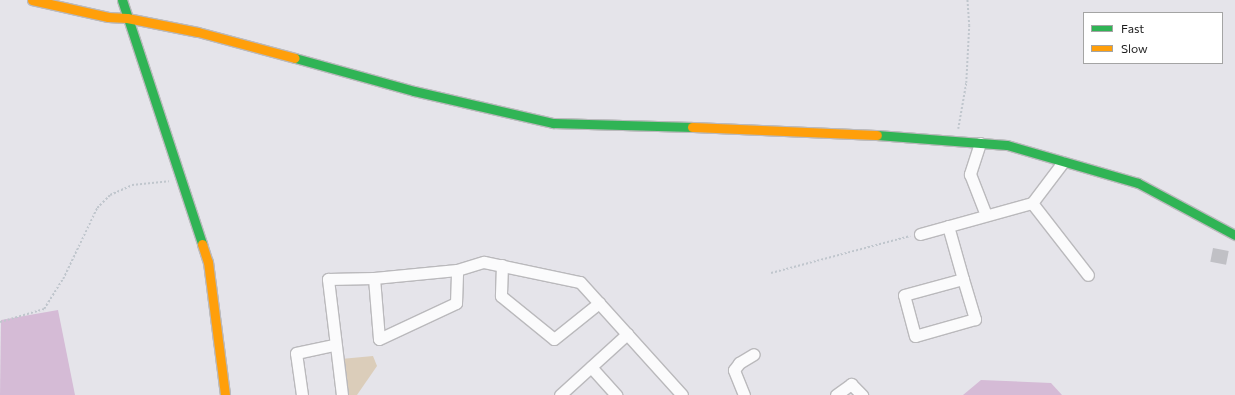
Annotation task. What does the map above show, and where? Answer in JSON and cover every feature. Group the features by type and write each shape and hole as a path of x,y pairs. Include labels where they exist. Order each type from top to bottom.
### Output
{"street":[{"path":"32,0 108,17 127,18 198,32 414,91 553,123 741,128 956,140 1007,145 1138,183 1235,235"},
{"path":"122,0 208,262 225,395"},
{"path":"980,143 970,174 986,215"},
{"path":"920,234 1032,203 1063,162"},
{"path":"1032,203 1088,275"},
{"path":"948,226 975,319 915,336 904,295 963,279"},
{"path":"342,395 328,279 374,278 457,270 484,262 580,282 682,395"},
{"path":"502,265 501,296 554,339 599,303"},
{"path":"374,278 379,339 456,303 457,270"},
{"path":"560,395 627,334"},
{"path":"302,395 296,353 335,345"},
{"path":"744,395 734,370 739,362 754,354"},
{"path":"591,367 616,395"},
{"path":"836,395 851,384 862,395"}],"path":[{"path":"956,140 966,83 969,26 967,0"},
{"path":"0,322 44,309 63,280 97,208 110,195 132,185 180,179"},
{"path":"771,274 920,234"}],"shaded area":[{"path":"58,310 75,395 0,395 1,320"},
{"path":"373,356 377,366 357,395 345,395 341,359"},
{"path":"981,380 1051,383 1062,395 963,395"}],"building":[{"path":"1213,248 1229,251 1226,265 1210,262"}],"traffic: fast":[{"path":"122,0 202,244"},
{"path":"295,58 414,91 553,123 692,127"},
{"path":"877,135 1007,145 1138,183 1235,235"}],"traffic: slow":[{"path":"32,0 108,17 127,18 198,32 295,58"},
{"path":"692,127 877,135"},
{"path":"202,244 208,262 225,395"}]}
